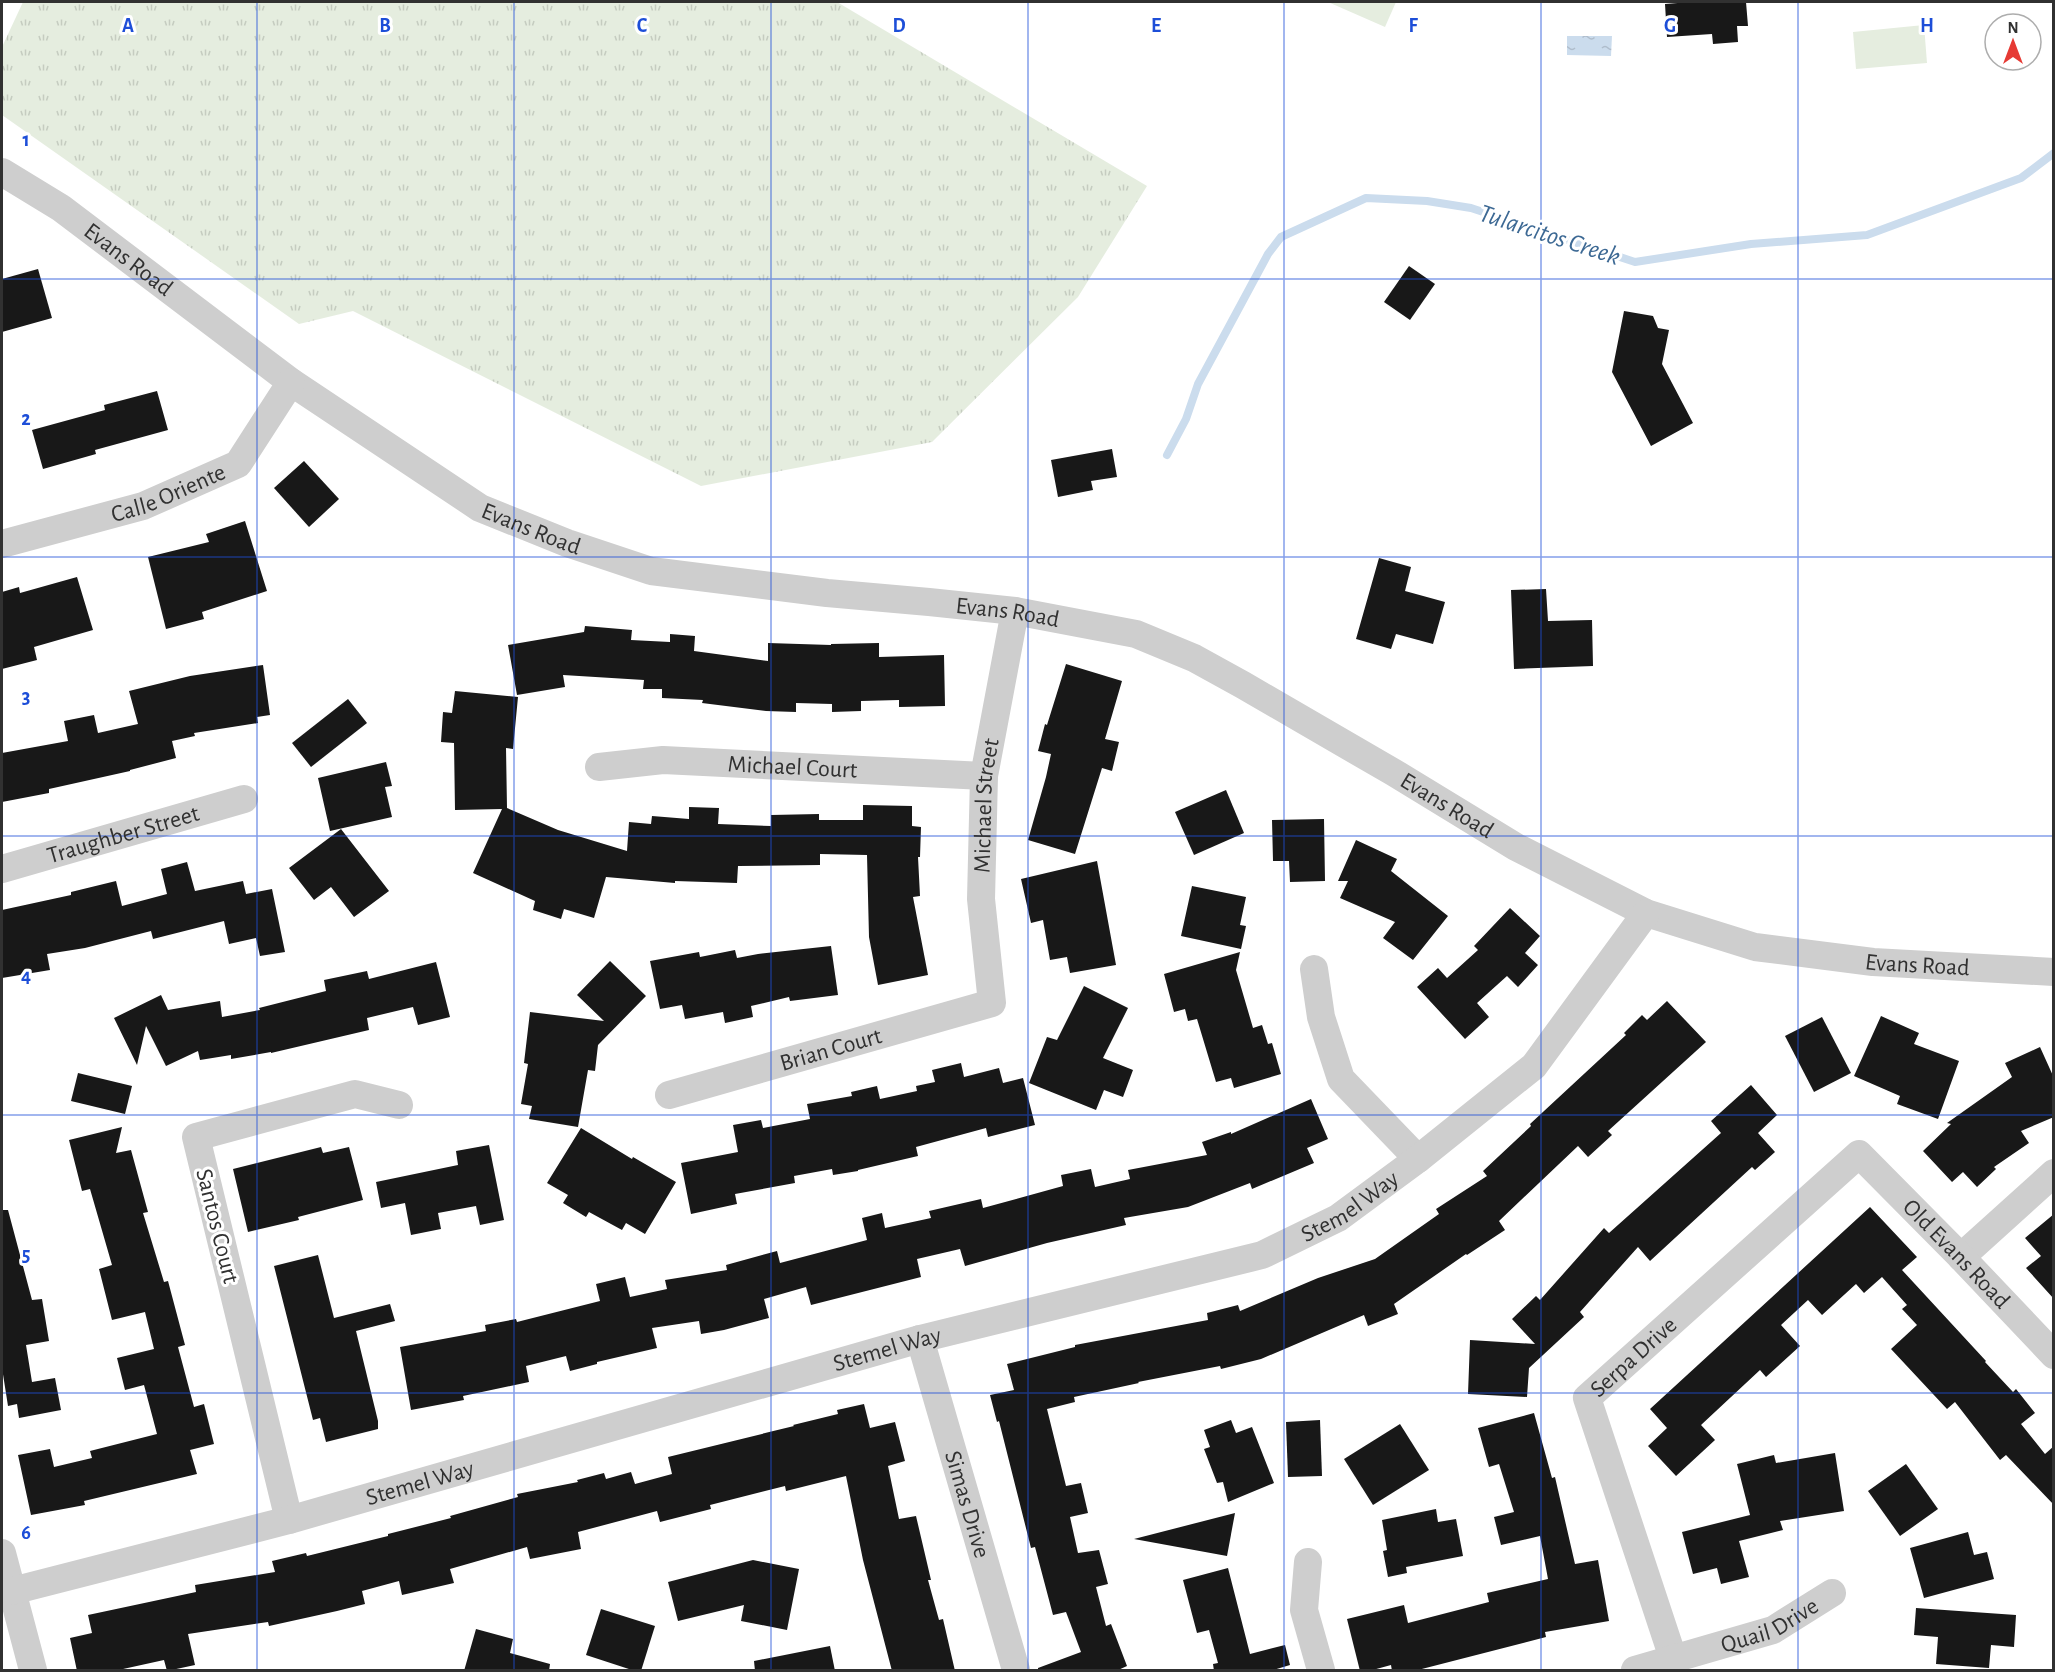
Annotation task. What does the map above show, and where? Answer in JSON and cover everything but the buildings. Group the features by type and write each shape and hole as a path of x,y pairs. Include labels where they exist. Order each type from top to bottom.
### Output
{"street":[{"name":"Evans Road","path":"2,172 61,208 291,382 480,508 567,543 651,571 827,594 1014,611 1136,634 1194,658 1244,685 1516,847 1646,913 1755,947 1873,962 2054,972"},
{"name":"Calle Oriente","path":"2,544 142,506 238,464 291,382"},
{"name":"Michael Street","path":"992,1003 981,900 984,776 1014,611"},
{"name":"Michael Court","path":"599,767 663,760 984,776"},
{"name":"Traughber Street","path":"2,869 244,799"},
{"name":"Stemel Way","path":"12,1591 289,1520 920,1340 1262,1255 1338,1218 1418,1159 1534,1065 1646,913"},
{"path":"1314,969 1320,1017 1341,1079 1418,1159"},
{"name":"Brian Court","path":"669,1095 992,1003"},
{"name":"Santos Court","path":"289,1520 196,1137 355,1094 399,1105"},
{"name":"Old Evans Road","path":"1859,1154 2054,1355"},
{"name":"Serpa Drive","path":"1674,1661 1587,1398 1859,1154"},
{"path":"1961,1257 2054,1173"},
{"name":"Simas Drive","path":"920,1340 1016,1671"},
{"path":"2,1553 33,1671"},
{"path":"1308,1562 1304,1610 1321,1671"},
{"name":"Quail Drive","path":"1635,1671 1773,1630 1832,1593"}],"green space":[{"path":"23,2 837,2 1147,186 1078,297 932,442 701,486 353,311 299,324 2,115 2,47"},
{"path":"1328,2 1396,2 1385,27"},
{"path":"1924,25 1927,63 1856,69 1853,32"}],"water":[{"path":"1567,36 1612,36 1611,56 1567,55"}],"waterway":[{"name":"Tularcitos Creek","path":"1167,455 1186,419 1198,384 1268,254 1281,237 1366,198 1427,201 1471,208 1635,262 1751,244 1867,235 2021,178 2054,153"}]}
